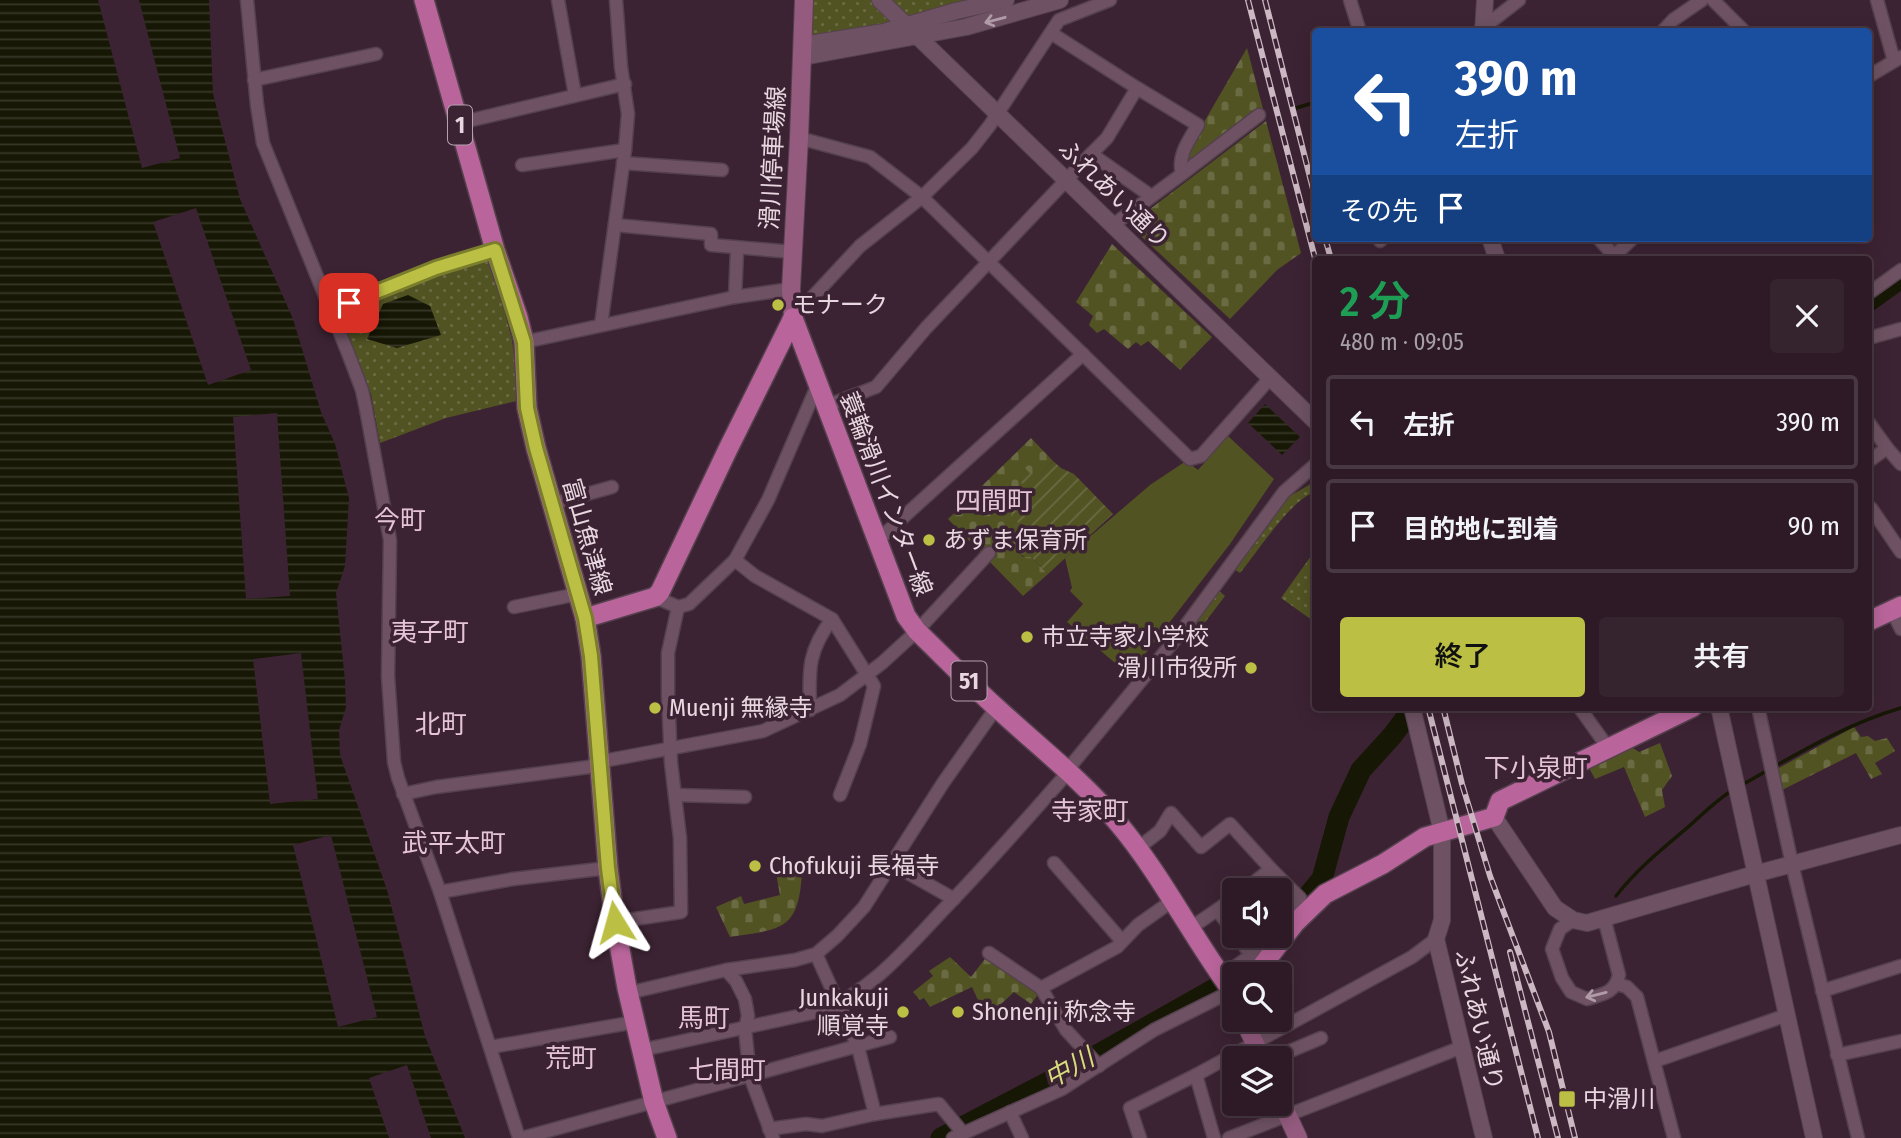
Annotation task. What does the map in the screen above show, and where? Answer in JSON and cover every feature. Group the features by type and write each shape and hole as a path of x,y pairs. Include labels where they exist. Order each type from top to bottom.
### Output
{"main road":[{"name":"滑川停車場線","path":"793,318 790,289 800,138 804,0"},
{"name":"富山魚津線","path":"429,1 459,123 524,342 527,408 551,504 585,618 591,656 598,762 615,922 628,993 654,1102 667,1138"},
{"name":"蓑輪滑川インター線","path":"793,318 906,616 917,631 996,708 1068,769 1120,825 1222,977"},
{"path":"585,618 655,597 660,592 793,318"},
{"path":"1872,620 1896,608"},
{"path":"1265,962 1295,923 1325,894 1383,864 1425,837 1494,817 1500,801 1685,711"},
{"path":"1288,1116 1298,1138"}],"street":[{"path":"247,0 263,143 362,390 390,540 388,676 394,762 403,794 440,892 520,1138 890,1037"},
{"path":"558,0 575,95"},
{"path":"601,325 628,114 616,0"},
{"name":"ふれあい通り","path":"880,0 1312,418"},
{"path":"803,51 919,37 996,20 1060,0"},
{"path":"793,318 860,246 922,197 972,148 1059,20 1110,0"},
{"path":"1350,0 1359,28"},
{"path":"1482,28 1485,0"},
{"path":"1484,28 1519,0"},
{"path":"1666,28 1702,0"},
{"path":"1713,0 1741,28"},
{"path":"1872,74 1898,58 1877,0"},
{"path":"803,51 1000,1"},
{"path":"1051,33 1198,125 1179,164 1182,174"},
{"path":"254,80 376,54"},
{"path":"459,123 625,84"},
{"path":"826,406 876,387 988,261 1107,138 1137,88"},
{"path":"1113,225 1259,115"},
{"path":"800,138 870,157 922,197 1190,460 1201,456 1271,377"},
{"path":"1091,154 1151,196"},
{"path":"522,165 624,156 722,170"},
{"path":"615,225 711,234 711,245 793,252"},
{"path":"1601,242 1612,256"},
{"path":"1616,256 1629,242"},
{"path":"330,311 436,268 495,250"},
{"path":"735,297 737,251"},
{"path":"1872,291 1901,270"},
{"path":"524,342 735,297 790,289"},
{"path":"1872,337 1900,332"},
{"path":"877,541 1083,354"},
{"path":"655,597 678,607 689,604 735,560 768,500 818,384"},
{"path":"1872,427 1901,464"},
{"path":"1872,459 1887,448"},
{"path":"642,1050 821,1011 870,984 954,899 1063,778 1178,636 1284,492 1312,468"},
{"path":"551,504 612,487"},
{"path":"1872,509 1901,552"},
{"path":"403,794 436,787 589,767 598,762 763,731 841,695 868,674 917,631 989,553"},
{"path":"735,560 755,576 832,619 874,686 860,744 840,795"},
{"path":"514,607 578,594"},
{"path":"615,922 681,912 680,838 670,750 668,653 678,607"},
{"path":"1896,608 1901,629"},
{"path":"810,710 809,664 832,619"},
{"path":"628,993 726,970 796,960 816,954 837,936 863,907 943,783 996,708"},
{"name":"ふれあい通り","path":"1413,711 1442,832 1442,920 1436,939 1484,1138"},
{"path":"1582,711 1609,749"},
{"path":"1720,711 1814,1138"},
{"path":"1759,711 1792,864 1858,1138"},
{"path":"675,795 745,797"},
{"path":"1137,849 1160,831 1171,813 1201,847 1230,824 1280,878"},
{"path":"1494,817 1555,908 1573,920 1587,923 1901,835"},
{"path":"1054,863 1122,941"},
{"path":"892,864 954,899"},
{"path":"440,892 513,879 608,868"},
{"path":"1260,878 1271,869"},
{"path":"1292,890 1300,898 1292,907"},
{"path":"1041,988 1117,947 1138,925 1172,901"},
{"path":"1189,929 1222,906"},
{"path":"1217,910 1222,916"},
{"path":"1573,920 1560,929 1552,948 1562,978 1572,992 1587,999 1613,990 1619,975 1604,919"},
{"path":"1266,1046 1412,957 1436,939"},
{"path":"1246,948 1251,955"},
{"path":"1247,962 1257,948"},
{"path":"989,953 1041,988 1066,1030 1099,1066"},
{"path":"816,954 858,1047 875,1114"},
{"path":"1822,991 1901,966"},
{"path":"726,970 736,981 745,999 750,1076 771,1133 806,1124 822,1126 939,1104 958,1135 1062,1089 1154,1030 1222,993"},
{"path":"1617,984 1627,987 1637,997 1656,1061 1674,1138"},
{"path":"1656,1061 1787,1015"},
{"path":"491,1046 635,1022"},
{"path":"1292,1050 1321,1038"},
{"path":"1838,1055 1901,1041"},
{"path":"1292,1102 1462,1047"},
{"path":"1136,1137 1129,1108 1222,1065"},
{"path":"1196,1075 1214,1138"},
{"path":"1010,1112 1022,1138"},
{"path":"1229,1138 1265,1116"}],"green space":[{"path":"804,0 998,0 813,44"},
{"path":"1247,48 1263,109 1187,166 1185,161 1189,148"},
{"path":"1266,121 1301,253 1277,270 1230,319 1129,225"},
{"path":"1112,244 1212,337 1180,370 1148,341 1141,346 1136,342 1128,349 1104,329 1097,333 1089,325 1093,316 1076,302"},
{"path":"491,257 512,340 520,400 446,418 380,443 371,394 338,313 439,272"},
{"path":"1228,436 1274,479 1230,544 1129,675 1067,622 1083,604 1070,591 1072,588 1065,558 1150,485 1186,461 1198,470"},
{"path":"1031,438 1053,461 1027,489 1029,501 1016,529 1014,547 1023,557 1031,557 1048,574 1023,596 948,519"},
{"path":"1053,461 1074,474 1113,514 1048,574 1031,557 1024,557 1014,547 1008,534 1018,523 1012,515 1029,501 1023,494 1027,489 1017,478 1026,469 1036,479"},
{"path":"1312,483 1312,494 1296,504 1275,527 1240,573 1234,569 1290,496"},
{"path":"1312,555 1312,620 1281,598"},
{"path":"1218,590 1225,596 1190,642 1183,637"},
{"path":"1854,727 1861,737 1868,736 1875,741 1887,738 1895,751 1875,763 1882,774 1871,779 1856,753 1782,790 1777,769"},
{"path":"1660,743 1672,776 1662,790 1665,807 1645,817 1624,767 1595,779 1588,766 1630,746 1639,752"},
{"path":"802,871 797,905 792,916 775,928 730,937 716,907 741,896 744,904 780,895 776,873"},
{"path":"988,955 1039,993 1031,1004 1014,992 986,1018 972,987 930,1007 924,998 920,1000 913,992 933,976 929,971 950,957 971,977"}],"shaded area":[{"path":"0,0 209,0 213,94 240,199 293,319 321,412 335,444 349,498 345,566 336,593 346,707 339,730 340,755 387,890 425,1036 465,1138 0,1138"},
{"path":"408,295 430,306 441,335 397,348 367,339 383,304"},
{"path":"1265,404 1300,437 1282,455 1248,423"}],"pier":[{"path":"98,0 139,0 180,158 142,168"},
{"path":"196,208 251,370 208,385 153,222"},
{"path":"277,413 290,596 246,599 233,417"},
{"path":"301,653 318,799 270,804 253,659"},
{"path":"331,835 377,1017 338,1027 293,845"},
{"path":"407,1065 431,1138 389,1138 369,1078"}],"waterway":[{"path":"1296,108 1312,103"},
{"name":"中川","path":"1872,299 1901,278"},
{"path":"1740,786 1838,733 1901,708"},
{"name":"中川","path":"1292,915 1322,879 1339,817 1361,770 1411,711"},
{"path":"1616,896 1650,860 1733,790"},
{"name":"中川","path":"941,1138 1060,1076 1222,985"}],"railway":[{"path":"1248,0 1314,256"},
{"path":"1265,0 1312,185"},
{"path":"1326,242 1330,256"},
{"path":"1429,711 1538,1138"},
{"path":"1444,711 1462,784 1490,876 1549,1032 1575,1138"},
{"path":"1510,952 1558,1138"}],"place":[{"name":"モナーク","path":"778,305"},
{"name":"あずま保育所","path":"929,540"},
{"name":"市立寺家小学校","path":"1027,637"},
{"name":"滑川市役所","path":"1251,668"},
{"name":"Muenji 無縁寺","path":"655,708"},
{"name":"Chofukuji 長福寺","path":"755,866"},
{"name":"Junkakuji 順覚寺","path":"903,1012"},
{"name":"Shonenji 称念寺","path":"958,1012"},
{"name":"中滑川","path":"1567,1099"}],"district":[{"name":"四間町","path":"994,501"},
{"name":"今町","path":"400,520"},
{"name":"夷子町","path":"430,632"},
{"name":"北町","path":"441,724"},
{"name":"下小泉町","path":"1536,768"},
{"name":"寺家町","path":"1090,811"},
{"name":"武平太町","path":"454,843"},
{"name":"馬町","path":"704,1018"},
{"name":"荒町","path":"571,1058"},
{"name":"七間町","path":"727,1070"}],"route":[{"path":"349,303 436,268 495,250 524,342 527,408 536,448 585,618 591,656 598,762 615,922"}]}
